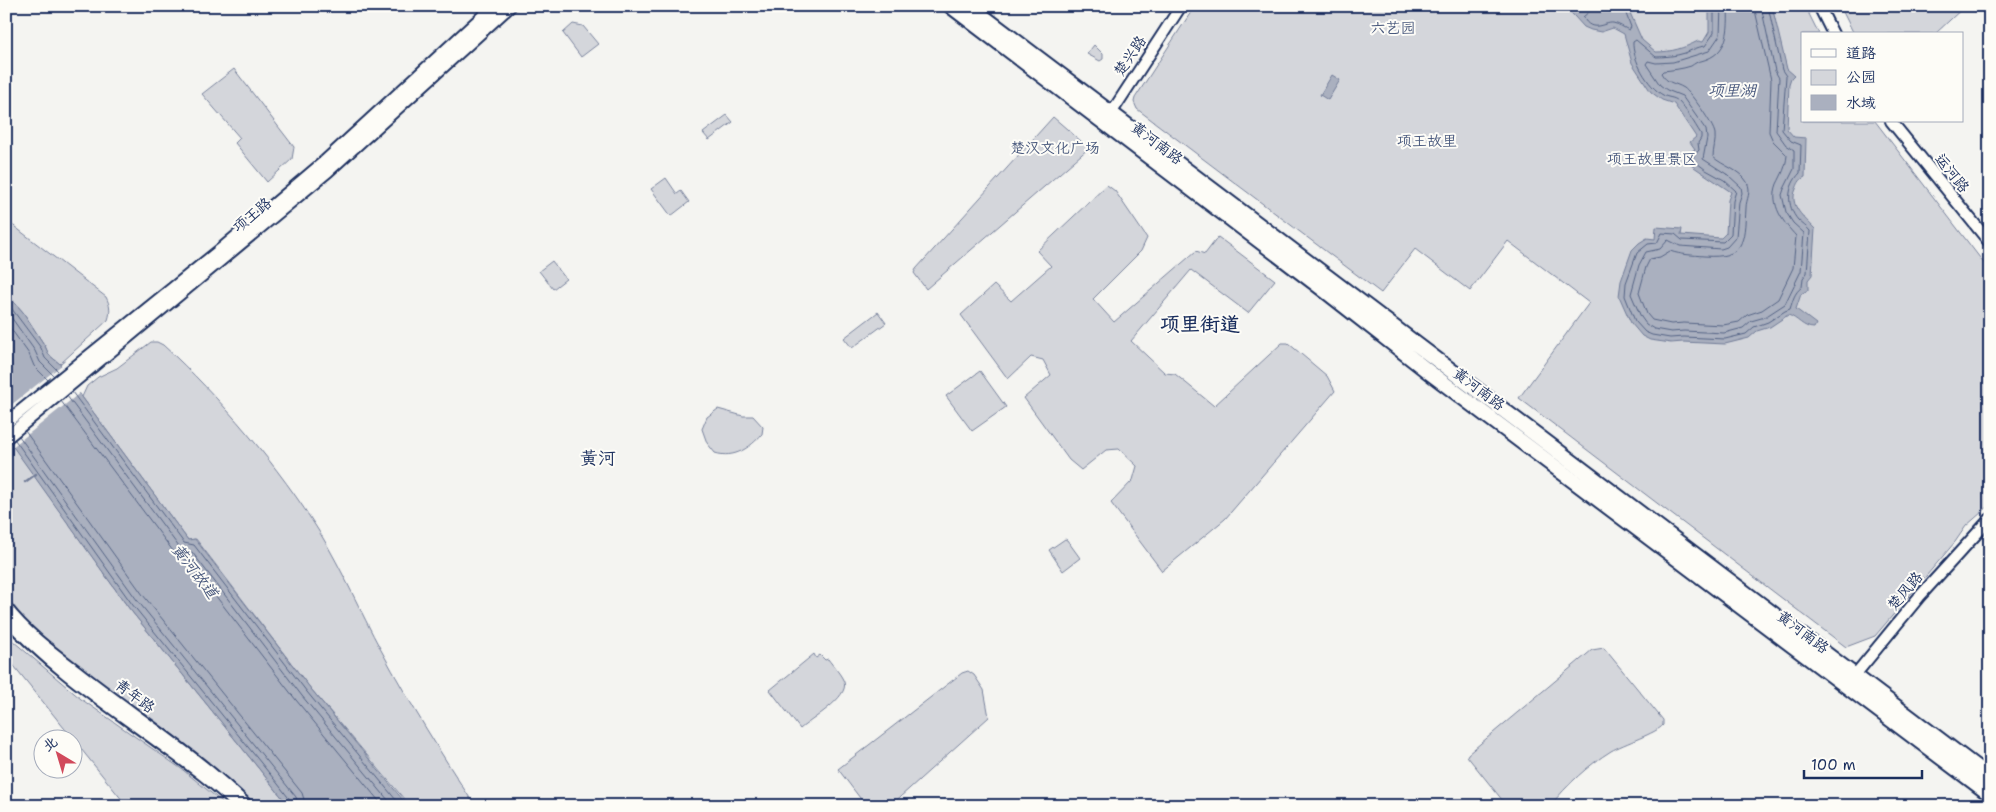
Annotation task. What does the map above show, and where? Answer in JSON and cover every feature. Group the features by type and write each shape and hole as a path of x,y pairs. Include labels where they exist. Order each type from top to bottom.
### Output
{"main road":[{"name":"项王路","path":"6,438 322,164 494,6"},
{"name":"项王路","path":"6,423 95,359 328,172 510,6"},
{"name":"黄河南路","path":"951,6 1108,118"},
{"name":"黄河南路","path":"969,6 1429,372 1850,681 1990,778"},
{"name":"黄河南路","path":"1850,681 1990,794"}],"street":[{"name":"楚兴路","path":"1108,118 1181,6"},
{"path":"1820,6 1832,32"},
{"name":"运河路","path":"1892,122 1990,243"},
{"name":"楚风路","path":"1850,681 1919,597 1990,519"},
{"name":"青年路","path":"6,607 28,632 199,763 248,806"},
{"name":"青年路","path":"6,618 21,635 87,691 196,770 238,806"}],"green space":[{"name":"项王故里景区","path":"1195,6 1805,6 1818,32 1801,32 1801,122 1876,122 1990,271 1990,505 1966,526 1955,542 1875,636 1846,647 1519,398 1589,303 1508,241 1470,291 1415,249 1381,293 1137,109 1134,102"},
{"path":"1840,6 1965,6 1937,32 1853,32"},
{"path":"573,24 583,26 598,44 581,57 563,33"},
{"path":"1094,45 1103,54 1103,59 1100,61 1087,54"},
{"path":"234,69 294,147 292,159 267,182 235,143 240,138 202,94"},
{"path":"727,115 733,122 709,140 703,133"},
{"name":"楚汉文化广场","path":"1053,117 1089,148 926,289 914,273 916,269"},
{"path":"666,178 677,194 681,191 689,202 671,216 651,189"},
{"path":"1107,185 1115,191 1147,238 1141,251 1093,299 1114,322 1196,251 1205,254 1218,237 1275,280 1248,313 1191,270 1131,341 1165,373 1175,374 1214,406 1282,343 1288,343 1327,376 1335,391 1225,519 1162,571 1111,503 1133,480 1137,466 1119,449 1106,450 1081,470 1069,460 1024,398 1051,375 1043,360 1031,357 1008,379 961,315 994,285 1011,301 1051,266 1037,251"},
{"path":"6,220 106,297 110,311 108,320 60,364 49,355 23,312 6,293"},
{"path":"552,261 566,279 553,289 539,271"},
{"path":"878,312 886,323 852,348 844,338"},
{"path":"151,342 163,345 206,387 268,458 304,508 336,562 403,690 475,806 410,806 311,689 196,539 188,540 82,397 87,386 98,377 117,368"},
{"path":"980,371 1006,407 972,431 946,396"},
{"path":"718,409 743,416 753,416 763,427 762,434 741,451 729,455 715,453 707,443 702,429 707,417"},
{"path":"13,446 128,607 289,806 257,806 186,745 146,720 84,674 31,628 6,599 6,451"},
{"path":"1065,539 1080,558 1063,571 1049,550"},
{"path":"6,635 81,699 183,770 227,806 127,806 82,750 82,730 66,730 6,656"},
{"path":"1604,648 1663,720 1663,725 1602,757 1578,776 1550,806 1507,806 1467,756 1468,754 1592,650"},
{"path":"814,654 816,658 820,655 825,660 828,659 843,679 844,688 828,708 800,729 770,690"},
{"path":"968,671 974,675 984,690 989,717 890,806 866,806 838,769 962,673"}],"water":[{"name":"项里湖","path":"1565,6 1574,6 1578,11 1583,11 1589,6 1627,6 1642,40 1656,52 1678,49 1698,41 1703,42 1709,32 1709,6 1772,6 1787,69 1794,75 1789,84 1787,129 1794,137 1806,138 1805,177 1798,184 1794,201 1802,216 1815,229 1812,275 1808,280 1808,290 1801,294 1796,309 1816,324 1814,328 1810,328 1788,315 1770,327 1757,331 1749,338 1725,344 1671,343 1650,340 1642,336 1631,323 1619,296 1621,281 1632,250 1647,238 1655,239 1656,227 1682,229 1681,235 1721,238 1726,233 1728,200 1731,192 1688,163 1684,157 1695,149 1690,142 1696,137 1674,104 1662,100 1651,92 1632,63 1624,34 1613,28 1601,32 1584,27"},
{"path":"1332,75 1340,80 1328,100 1320,95"},
{"name":"黄河故道","path":"6,293 23,312 49,355 60,364 82,397 188,540 195,539 311,689 408,806 289,806 128,607 6,437"}],"pier":[{"path":"63,364 81,392 11,448 6,441 6,409"}],"waterway":[{"path":"25,482 36,474"}],"district":[{"name":"项里街道","path":"1200,324"},
{"name":"黄河","path":"598,458"}],"park label":[{"name":"六艺园","path":"1393,28"},
{"name":"项王故里","path":"1427,141"}]}
